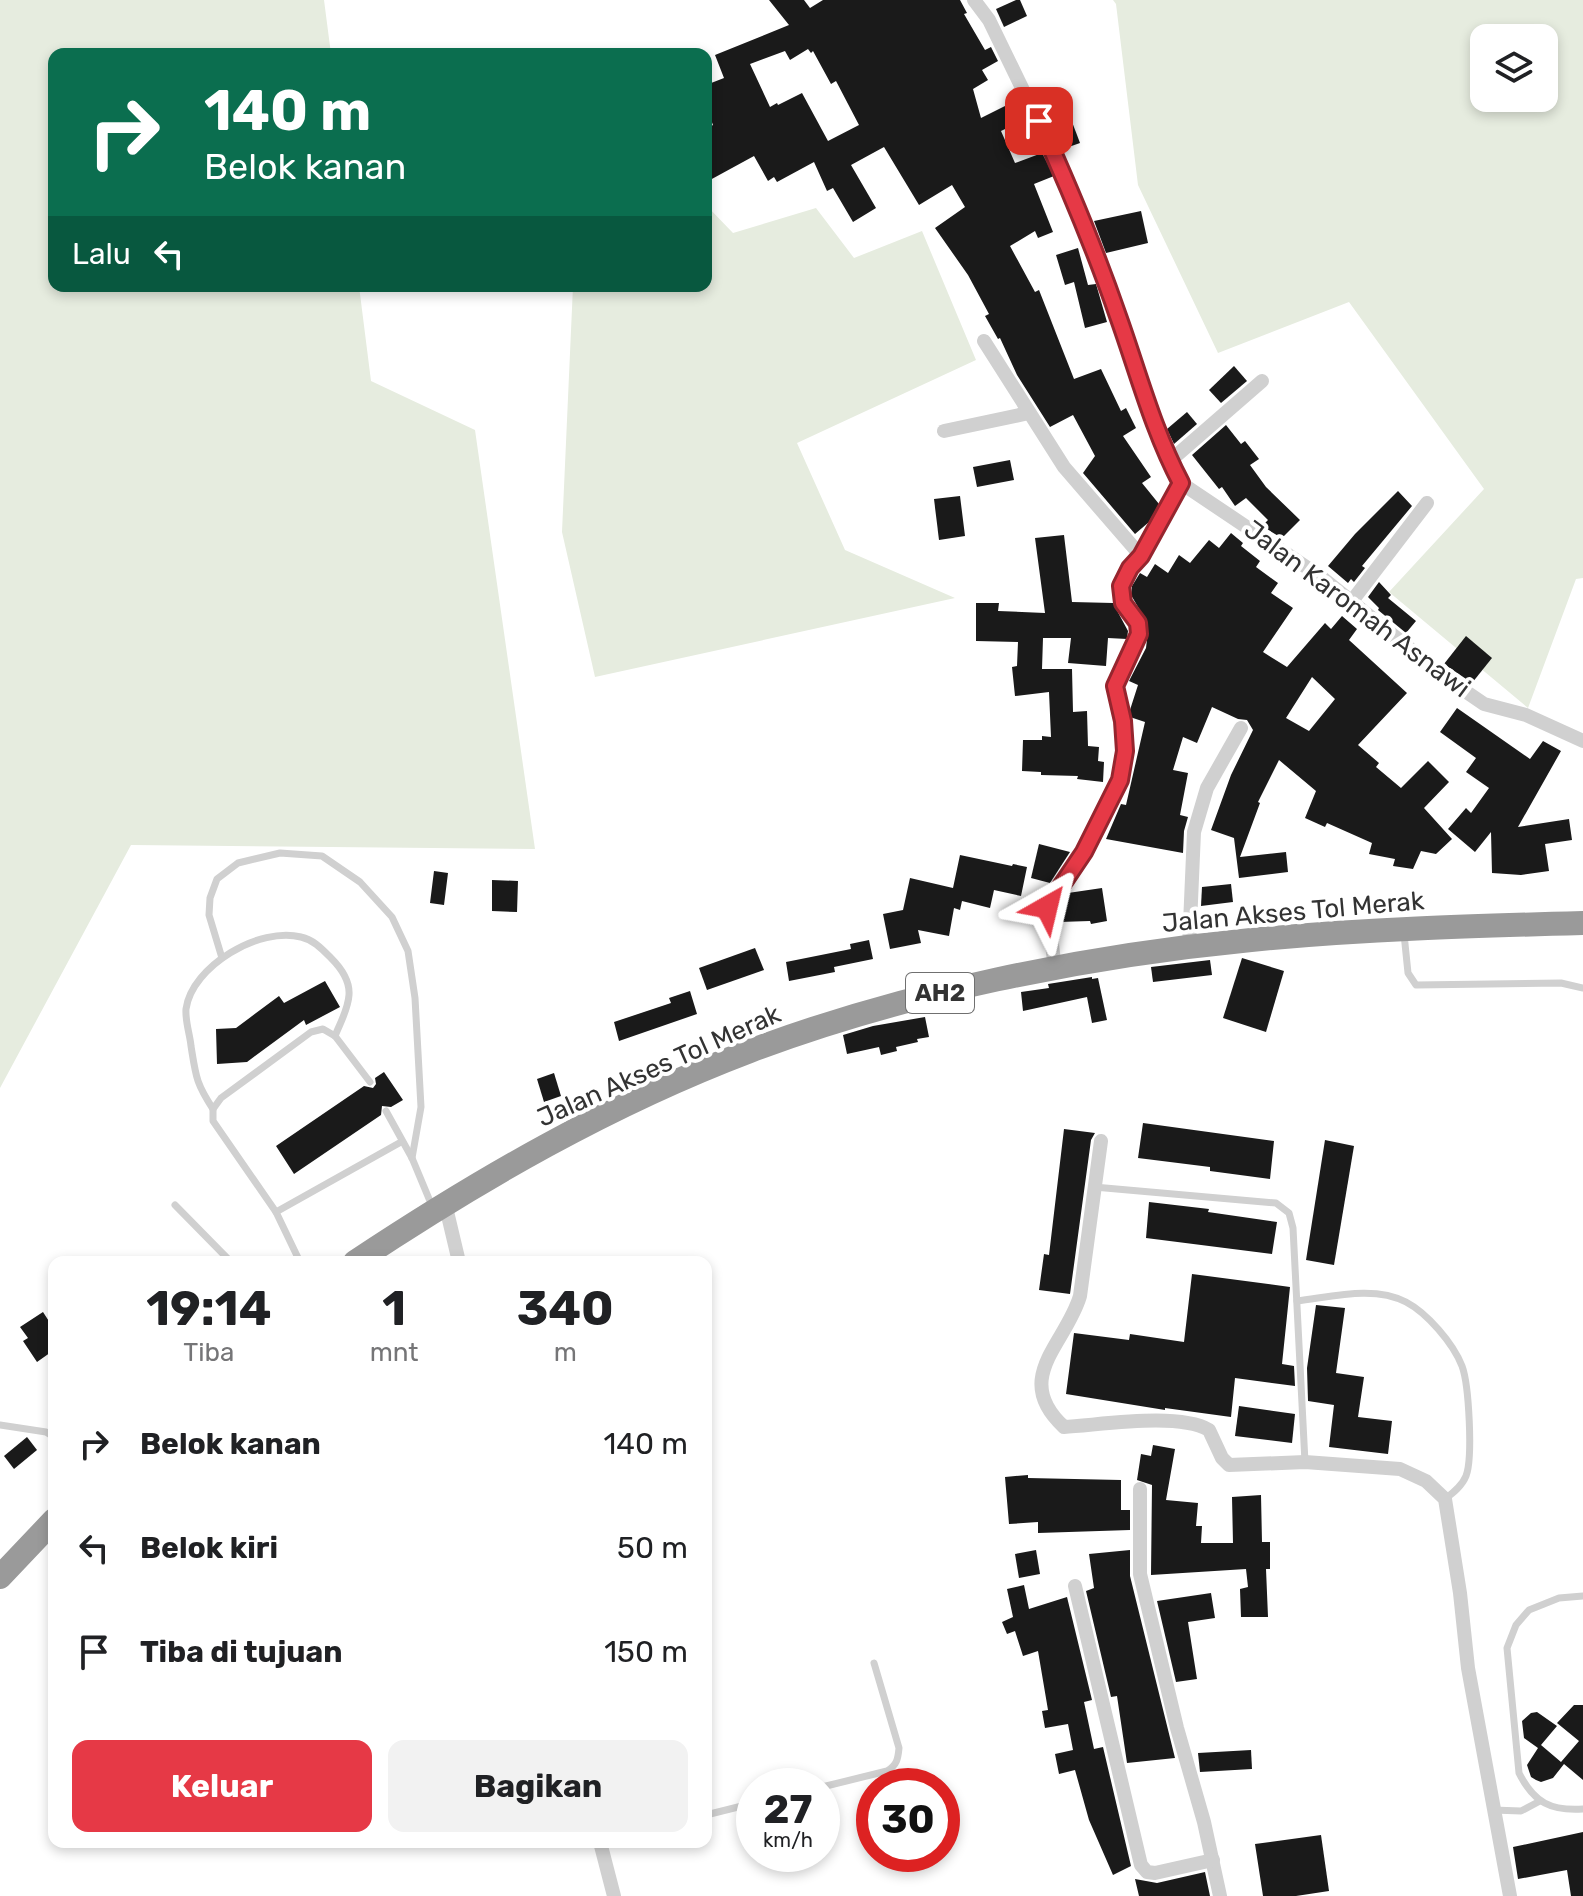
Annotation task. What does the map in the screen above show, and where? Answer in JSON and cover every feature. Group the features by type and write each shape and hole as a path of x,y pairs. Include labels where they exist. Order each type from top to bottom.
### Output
{"highway":[{"name":"Jalan Akses Tol Merak","path":"364,1256 440,1207 577,1128 749,1051 888,1007 1055,969 1189,947 1311,934 1583,923"},
{"path":"0,1577 48,1526"}],"street":[{"path":"974,0 989,20 1071,189 1170,461 1181,483 1121,586 1123,603 1138,623 1139,634 1115,686 1123,721 1125,751 1120,780 1079,862 1047,904 1055,969"},
{"path":"984,341 1064,467 1141,556"},
{"path":"1170,461 1262,381"},
{"path":"944,431 1029,413"},
{"name":"Jalan Karomah Asnawi","path":"1181,483 1231,514 1352,601 1446,678 1484,704 1526,715 1583,741"},
{"path":"1352,601 1427,503"},
{"path":"1189,947 1194,832 1207,788 1241,728"},
{"path":"1101,1141 1080,1296 1075,1314 1042,1368 1042,1385 1051,1415 1064,1427 1170,1420 1194,1424 1209,1430 1222,1458 1229,1465 1305,1462 1400,1469 1426,1481 1445,1499 1468,1668 1510,1896"},
{"path":"440,1207 457,1256"},
{"path":"1140,1489 1140,1574 1220,1896"},
{"path":"1075,1586 1141,1865 1147,1872 1155,1873 1213,1860"},
{"path":"602,1848 614,1896"}],"lane":[{"path":"222,958 209,915 210,898 217,879 238,863 280,853 322,856 360,882 392,917 408,951 415,998 421,1107 412,1158"},
{"path":"1403,929 1408,973 1416,985 1561,983 1583,988"},
{"path":"297,1256 276,1212 213,1121 213,1109 197,1085 186,1011 191,993 222,958 258,939 298,936 314,942 337,963 347,980 347,1006 335,1036"},
{"path":"213,1109 221,1098 311,1032 323,1029 335,1036 370,1082"},
{"path":"386,1111 440,1207"},
{"path":"276,1212 401,1142"},
{"path":"1094,1187 1276,1203 1289,1213 1293,1228 1305,1462"},
{"path":"175,1205 225,1256"},
{"path":"1297,1301 1380,1293 1406,1302 1433,1322 1462,1366 1470,1410 1466,1475 1457,1490 1445,1499"},
{"path":"0,1425 48,1433"},
{"path":"1583,1596 1559,1598 1529,1610 1516,1625 1507,1648 1519,1773 1526,1787 1540,1801 1561,1810 1583,1809"},
{"path":"840,1783 887,1771 895,1766 898,1759 899,1748 874,1663"},
{"path":"1493,1810 1521,1811 1540,1801"},
{"path":"712,1814 736,1808"}],"shaded area":[{"path":"0,0 324,0 330,48 48,48 48,292 360,292 371,381 475,430 535,849 131,845 0,1088"},
{"path":"1113,0 1583,0 1583,578 1576,579 1528,708 1389,592 1484,489 1349,302 1218,353 1138,185 1116,4"},
{"path":"816,208 854,258 922,231 976,360 797,443 845,550 955,598 595,677 562,532 573,292 712,292 712,211 733,233"}],"building":[{"path":"769,0 804,0 810,8 823,0 960,0 967,13 964,14 985,50 991,47 998,61 982,70 988,80 973,89 981,118 1017,100 1026,119 1001,131 1015,163 1042,153 1054,176 1034,184 1053,232 1038,238 1035,231 1010,246 1035,292 1039,290 1074,379 1101,369 1121,411 1126,408 1136,428 1123,436 1151,477 1142,483 1159,504 1149,522 1135,534 1083,473 1095,456 1073,415 1050,427 1017,375 1000,338 985,316 989,314 968,275 935,228 965,207 952,185 919,205 884,147 851,165 876,208 853,222 833,188 827,191 814,162 777,182 774,177 768,181 754,156 712,179 712,83 724,78 715,55 789,25","holes":["808,49 811,53 813,51 831,84 836,81 859,125 828,141 802,93 770,107 750,64 785,51 790,60"]},
{"path":"1020,0 1027,16 1004,27 996,9"},
{"path":"1063,98 1080,143 1063,149 1042,106"},
{"path":"1141,211 1148,243 1106,253 1094,221"},
{"path":"1078,248 1088,285 1096,284 1107,322 1085,328 1074,282 1065,285 1056,255"},
{"path":"1234,366 1247,381 1221,403 1209,390"},
{"path":"1187,412 1197,424 1174,444 1167,429"},
{"path":"1226,425 1241,444 1245,441 1259,459 1250,465 1266,487 1300,520 1284,536 1280,537 1262,526 1268,520 1246,498 1235,506 1192,455"},
{"path":"1010,460 1014,480 977,487 973,467"},
{"path":"1398,491 1412,506 1362,566 1365,568 1354,582 1351,579 1348,583 1328,566"},
{"path":"960,496 965,536 939,540 934,499"},
{"path":"1231,533 1243,543 1241,546 1260,561 1256,567 1278,583 1271,593 1293,608 1263,652 1287,667 1325,623 1331,629 1342,616 1357,629 1349,640 1407,693 1358,745 1379,763 1376,767 1401,788 1428,761 1449,782 1424,808 1452,839 1436,854 1421,851 1413,869 1393,866 1395,859 1369,854 1372,843 1327,823 1325,827 1305,818 1316,791 1279,760 1258,802 1240,857 1286,852 1288,872 1239,878 1234,838 1211,830 1231,775 1253,730 1247,720 1212,707 1197,743 1183,737 1173,770 1188,773 1180,815 1188,817 1183,853 1106,839 1121,804 1126,805 1145,722 1130,717 1129,713 1138,685 1129,681 1146,648 1148,631 1145,619 1131,595 1132,586 1140,573 1147,577 1155,564 1168,573 1179,555 1190,563 1209,540 1219,548","holes":["1312,677 1335,699 1309,731 1286,718"]},
{"path":"1064,535 1072,602 1113,603 1128,631 1127,639 1108,638 1106,666 1068,663 1071,638 1043,638 1042,669 1072,669 1073,712 1087,711 1088,746 1099,747 1098,761 1104,762 1103,782 1077,779 1078,776 1022,771 1023,740 1051,737 1049,692 1015,696 1012,667 1017,666 1018,642 976,641 976,603 999,603 998,611 1045,613 1035,538"},
{"path":"1379,582 1391,595 1388,598 1416,621 1406,633 1378,610 1368,597"},
{"path":"1466,636 1492,658 1472,683 1444,664"},
{"path":"1457,708 1530,759 1543,741 1561,751 1518,827 1569,819 1572,840 1545,844 1549,871 1521,875 1492,873 1491,832 1475,852 1448,829 1466,808 1471,813 1489,788 1466,772 1476,758 1440,732"},
{"path":"1039,844 1070,852 1050,883 1031,878"},
{"path":"960,855 1027,867 1021,896 994,890 990,908 962,901 960,910 954,908 949,936 918,930 921,943 890,949 883,914 903,910 910,878 953,888"},
{"path":"434,871 448,873 444,905 430,903"},
{"path":"492,880 518,881 517,912 492,911"},
{"path":"1231,884 1233,902 1201,906 1202,887"},
{"path":"1102,888 1107,921 1091,924 1090,921 1059,922 1057,907 1068,893"},
{"path":"869,940 873,959 834,967 835,972 789,981 786,962 851,949 850,944"},
{"path":"755,948 764,970 707,990 699,968"},
{"path":"1242,958 1284,971 1266,1032 1223,1018"},
{"path":"1210,960 1212,975 1153,982 1151,967"},
{"path":"1098,978 1107,1020 1092,1023 1087,997 1023,1011 1021,992"},
{"path":"325,981 340,1007 306,1025 304,1020 247,1062 217,1064 216,1029 236,1028 279,996 284,1003"},
{"path":"690,991 697,1014 619,1041 614,1022 671,1003 669,998"},
{"path":"925,1017 929,1037 881,1055 879,1047 847,1054 843,1035"},
{"path":"384,1072 403,1100 391,1107 382,1106 381,1115 294,1174 276,1146 364,1086 373,1088 375,1078"},
{"path":"554,1073 561,1096 544,1102 537,1079"},
{"path":"1143,1123 1274,1141 1270,1179 1210,1171 1210,1167 1138,1158"},
{"path":"1064,1129 1095,1133 1091,1140 1070,1294 1039,1290 1044,1254 1049,1255"},
{"path":"1325,1140 1354,1146 1334,1265 1306,1260"},
{"path":"1149,1202 1277,1222 1272,1254 1146,1238"},
{"path":"1192,1274 1290,1287 1282,1364 1294,1366 1295,1386 1235,1378 1231,1417 1066,1394 1074,1333 1129,1340 1130,1334 1184,1342"},
{"path":"1316,1305 1345,1308 1336,1373 1364,1377 1358,1417 1392,1421 1388,1454 1329,1447 1334,1405 1308,1401 1307,1368"},
{"path":"43,1312 48,1320 48,1354 37,1362 23,1341 28,1338 20,1327"},
{"path":"1239,1406 1295,1414 1292,1443 1235,1436"},
{"path":"27,1437 37,1450 14,1469 4,1456"},
{"path":"1153,1445 1175,1449 1166,1500 1198,1503 1196,1526 1202,1526 1201,1543 1233,1543 1232,1497 1261,1495 1262,1542 1270,1542 1270,1569 1266,1569 1268,1617 1241,1617 1240,1589 1248,1587 1246,1569 1151,1575 1152,1485 1137,1480 1141,1454 1151,1456"},
{"path":"1028,1475 1028,1478 1121,1480 1121,1510 1130,1510 1130,1530 1038,1533 1038,1522 1009,1524 1005,1477"},
{"path":"1036,1550 1040,1574 1019,1578 1015,1554"},
{"path":"1130,1550 1130,1576 1175,1758 1127,1763 1117,1696 1111,1697 1086,1591 1094,1588 1089,1554"},
{"path":"1024,1585 1029,1609 1067,1597 1092,1700 1084,1702 1094,1749 1103,1747 1131,1866 1113,1875 1089,1820 1075,1770 1059,1774 1055,1754 1073,1750 1068,1724 1045,1728 1042,1711 1048,1710 1038,1651 1023,1656 1015,1631 1007,1634 1002,1622 1013,1617 1007,1589"},
{"path":"1211,1593 1215,1618 1188,1622 1197,1679 1176,1682 1157,1601"},
{"path":"1574,1705 1583,1705 1583,1780 1564,1764 1553,1778 1541,1782 1536,1780 1531,1777 1527,1765 1538,1748 1524,1738 1522,1721 1537,1712 1557,1726 1541,1745 1561,1762 1579,1741 1557,1723"},
{"path":"1251,1750 1252,1769 1200,1772 1198,1753"},
{"path":"1583,1832 1583,1896 1571,1896 1567,1870 1518,1879 1513,1847"},
{"path":"1321,1835 1329,1891 1296,1896 1263,1896 1255,1844"},
{"path":"1205,1872 1210,1896 1139,1896 1135,1879 1157,1883"}],"route":[{"path":"1039,121 1071,189 1164,450 1181,483 1121,586 1123,603 1136,619 1139,634 1115,686 1123,721 1125,751 1120,780 1073,872 1047,907"}]}
